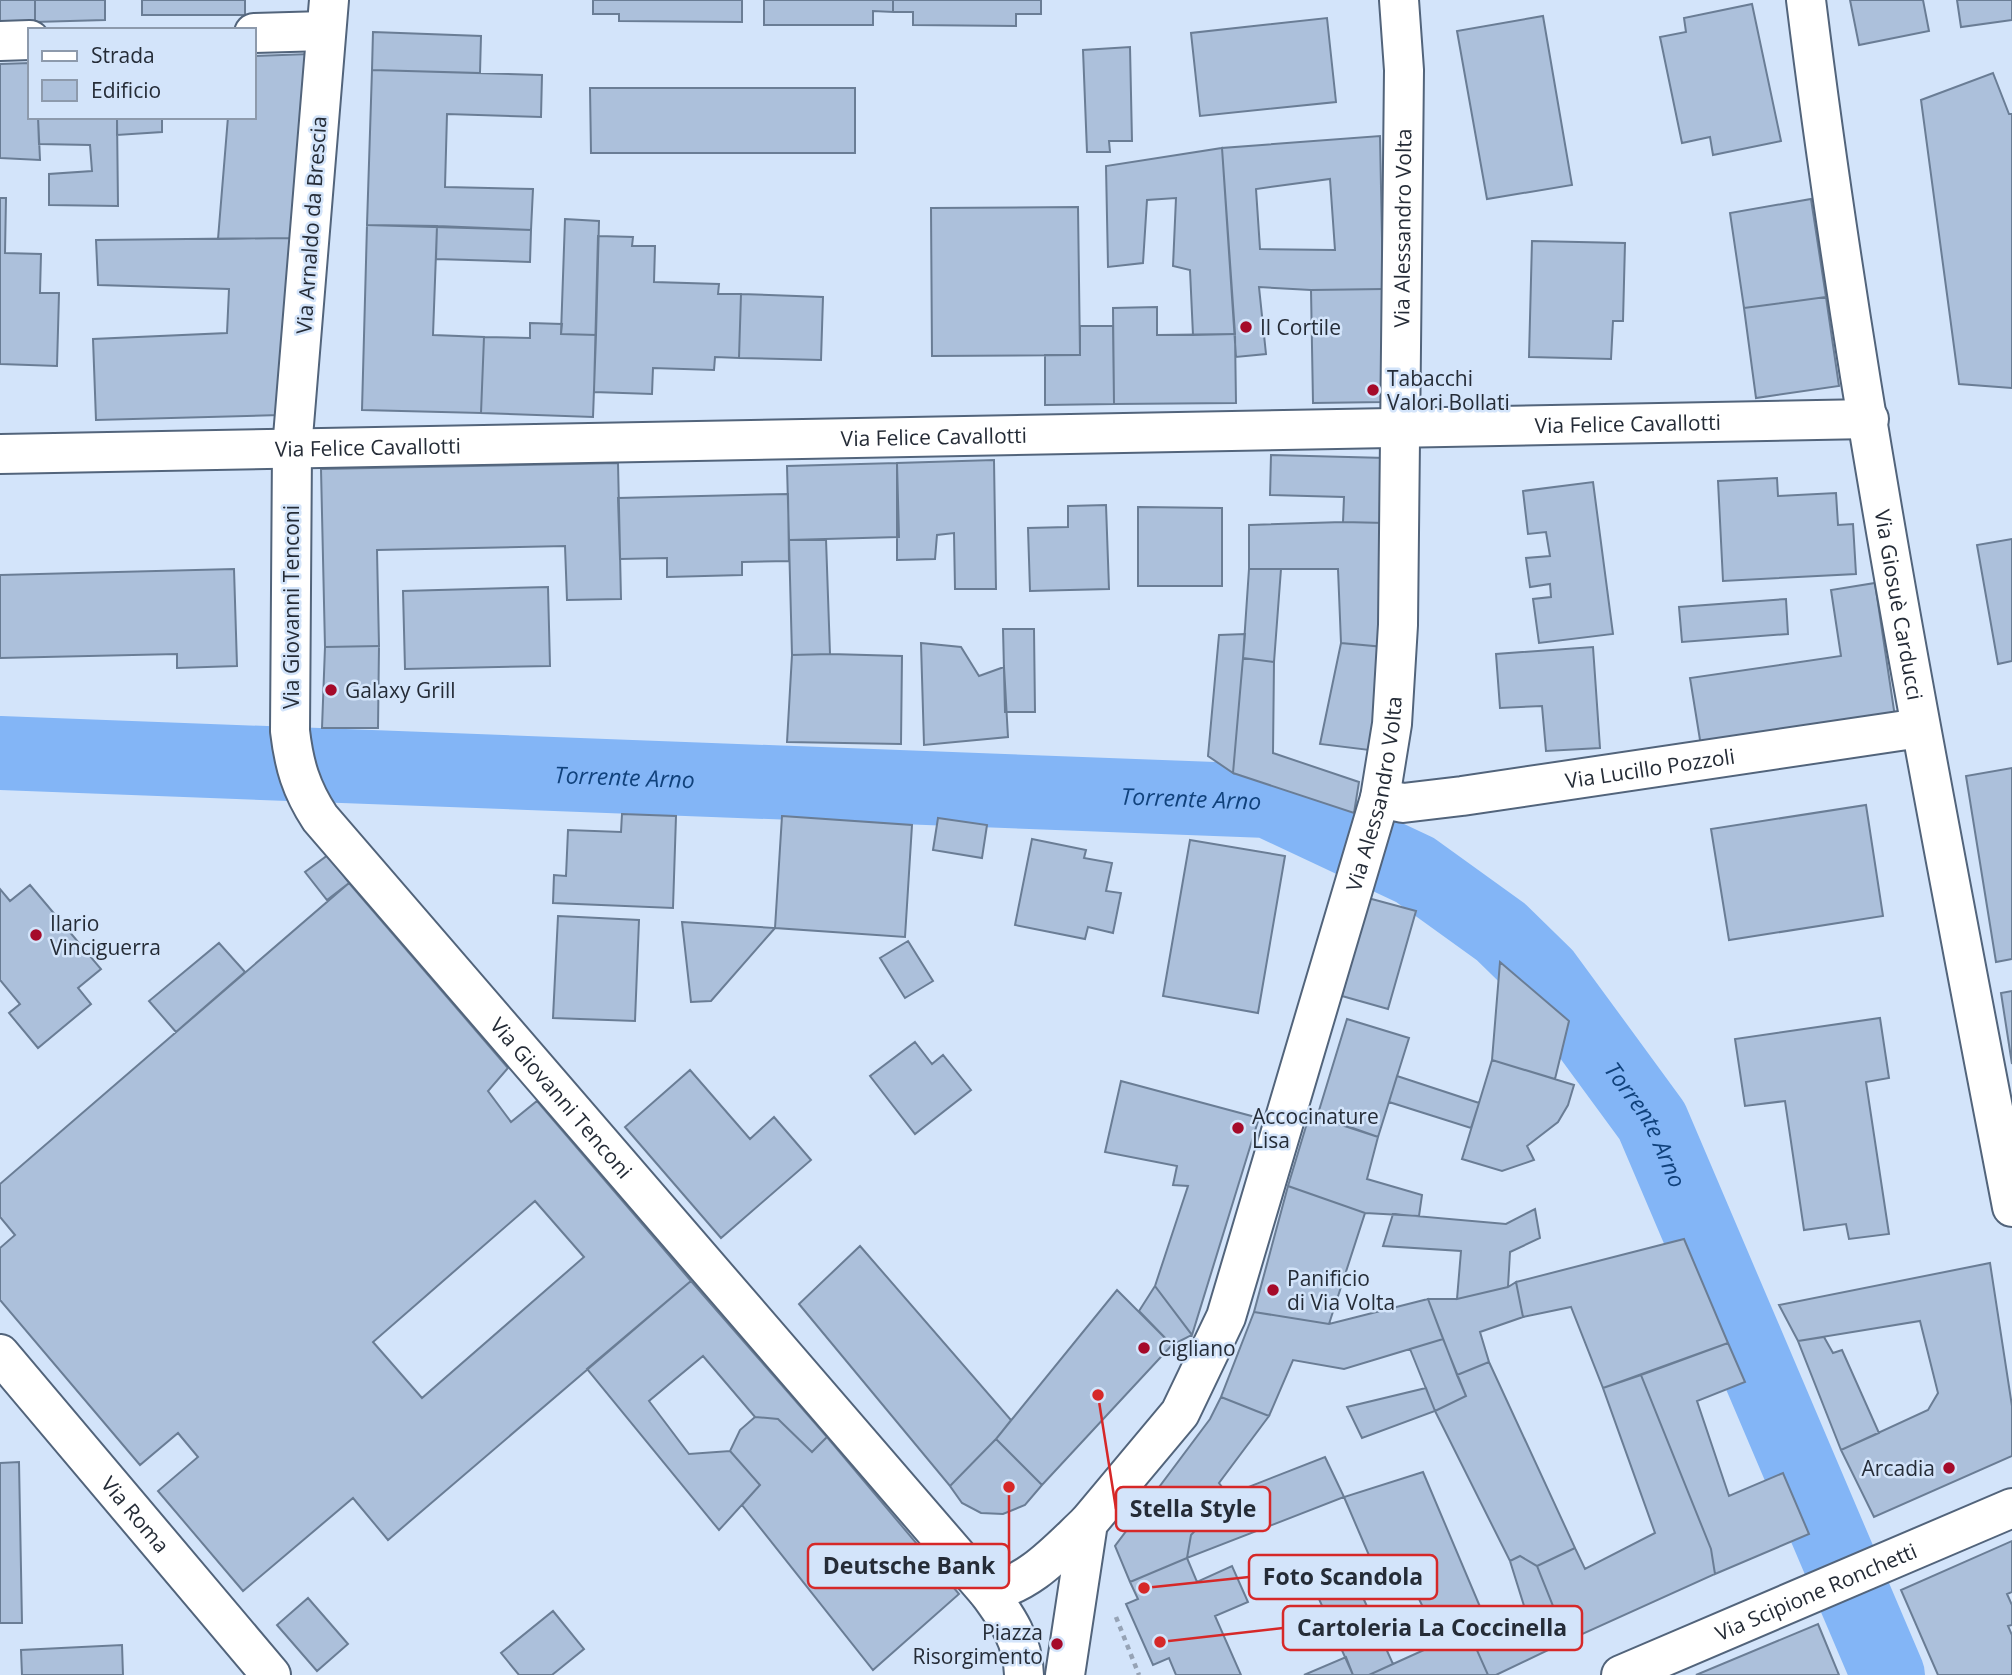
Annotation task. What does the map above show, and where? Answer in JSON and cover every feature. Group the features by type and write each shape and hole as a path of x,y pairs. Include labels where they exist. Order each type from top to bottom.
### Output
{"street":[{"name":"Via Alessandro Volta","path":"988,1592 1009,1588 1029,1578 1088,1523 1180,1413 1226,1317 1376,809 1392,724 1398,625 1404,70 1399,0"},
{"name":"Via Giosuè Carducci","path":"1806,0 1824,142 1920,728 2012,1207"},
{"path":"256,33 327,15"},
{"name":"Via Arnaldo da Brescia","path":"292,449 327,15"},
{"path":"0,41 28,40"},
{"name":"Via Felice Cavallotti","path":"0,454 1869,419"},
{"name":"Via Giovanni Tenconi","path":"292,449 290,731 295,768 303,791 320,818 988,1592 1012,1624 1023,1655 1024,1675"},
{"name":"Via Lucillo Pozzoli","path":"1376,809 1920,728"},
{"name":"Via Roma","path":"0,1354 271,1675"},
{"name":"Via Scipione Ronchetti","path":"1631,1673 2012,1508"},
{"path":"1065,1675 1088,1523"}],"building":[{"path":"0,0 35,0 35,22 0,23"},
{"path":"35,0 105,0 105,20 35,22"},
{"path":"142,0 245,0 245,15 142,15"},
{"path":"593,0 742,0 742,22 619,21 619,14 593,14"},
{"path":"764,0 893,0 893,12 873,11 873,25 764,25"},
{"path":"893,0 1041,0 1041,14 1016,14 1016,26 913,25 913,12 893,12"},
{"path":"1850,0 1923,0 1929,31 1859,45"},
{"path":"1957,0 2012,0 2012,20 1961,27"},
{"path":"1752,4 1781,141 1713,155 1710,137 1682,143 1660,37 1686,32 1684,18"},
{"path":"1543,16 1572,185 1487,199 1457,31"},
{"path":"1327,18 1336,102 1200,116 1191,33"},
{"path":"373,32 481,36 480,73 372,70"},
{"path":"1130,47 1132,141 1109,141 1110,152 1087,152 1083,50"},
{"path":"310,54 291,238 218,239 228,119 256,119 256,56"},
{"path":"28,63 28,119 38,119 40,160 0,158 0,64"},
{"path":"372,70 542,75 541,117 447,114 445,187 533,189 531,230 367,225"},
{"path":"1993,73 2009,114 2012,114 2012,388 1959,384 1921,100"},
{"path":"590,88 855,88 855,153 591,153"},
{"path":"38,119 117,119 118,206 49,205 49,174 92,171 90,145 39,144"},
{"path":"117,119 162,119 162,132 117,135"},
{"path":"1380,136 1383,289 1311,290 1259,287 1266,354 1236,357 1222,148","holes":["1330,179 1335,250 1260,249 1256,189"]},
{"path":"1222,148 1235,334 1193,335 1190,270 1173,266 1176,198 1147,200 1143,263 1108,267 1106,166"},
{"path":"0,198 6,198 5,253 41,254 40,293 59,293 57,366 0,364"},
{"path":"1811,199 1826,297 1744,308 1730,213"},
{"path":"1078,207 1080,355 932,356 931,208"},
{"path":"565,219 599,221 596,335 561,334"},
{"path":"367,225 437,226 433,335 484,337 481,413 362,410"},
{"path":"437,226 531,230 530,262 436,259"},
{"path":"598,236 633,237 632,246 655,246 654,282 719,284 718,294 741,294 739,358 715,357 714,370 653,368 652,394 594,392"},
{"path":"291,238 280,415 96,420 93,339 227,333 229,289 98,285 96,240"},
{"path":"1532,241 1625,243 1623,321 1613,321 1611,359 1529,357"},
{"path":"1383,289 1384,402 1313,403 1311,290"},
{"path":"741,294 823,297 821,360 739,358"},
{"path":"1826,297 1839,386 1756,398 1744,308"},
{"path":"1157,307 1157,335 1235,334 1236,403 1114,404 1113,308"},
{"path":"530,323 562,324 561,334 596,335 593,417 481,413 484,337 530,338"},
{"path":"1080,326 1113,326 1114,404 1045,405 1045,355 1080,355"},
{"path":"1271,455 1386,458 1385,523 1343,522 1344,497 1270,495"},
{"path":"994,460 996,589 955,589 954,533 937,535 935,559 897,560 897,463"},
{"path":"618,463 621,599 567,600 565,546 377,550 379,646 325,647 321,469"},
{"path":"897,463 899,537 789,540 787,466"},
{"path":"1777,478 1778,496 1836,493 1838,525 1853,524 1856,574 1723,581 1718,481"},
{"path":"1593,482 1613,634 1539,643 1533,599 1551,597 1550,584 1530,587 1526,558 1550,556 1546,532 1528,534 1523,491"},
{"path":"788,494 789,561 742,562 742,575 667,577 667,558 620,559 618,498"},
{"path":"1106,505 1109,589 1030,591 1028,528 1068,527 1068,506"},
{"path":"1138,507 1222,508 1222,586 1138,586"},
{"path":"1385,523 1384,647 1341,643 1338,569 1249,569 1249,525"},
{"path":"826,539 830,654 792,655 789,540"},
{"path":"2012,539 2012,661 1998,664 1977,545"},
{"path":"234,569 237,666 177,668 177,654 0,658 0,575"},
{"path":"1249,569 1281,569 1274,662 1243,658"},
{"path":"1875,583 1895,717 1701,746 1690,678 1841,656 1831,590"},
{"path":"548,587 550,666 405,669 403,591"},
{"path":"1786,599 1788,634 1682,642 1679,607"},
{"path":"1003,629 1034,629 1035,712 1005,712"},
{"path":"1245,634 1233,773 1208,756 1219,635"},
{"path":"921,643 961,647 979,676 1004,667 1008,737 924,745"},
{"path":"1341,643 1384,647 1369,750 1320,744"},
{"path":"379,646 378,728 322,728 325,647"},
{"path":"1593,647 1600,748 1546,751 1542,706 1500,708 1496,654"},
{"path":"792,655 902,656 901,744 787,742"},
{"path":"1243,658 1274,662 1273,753 1359,782 1354,813 1233,773"},
{"path":"2012,768 2012,959 1996,962 1966,776"},
{"path":"1866,805 1883,916 1729,940 1711,829"},
{"path":"622,814 676,816 673,908 553,903 554,875 566,876 568,830 621,832"},
{"path":"782,816 912,825 905,937 775,928"},
{"path":"938,818 987,825 982,858 933,850"},
{"path":"1032,839 1086,850 1084,858 1112,863 1106,891 1121,893 1113,933 1088,927 1085,939 1015,925"},
{"path":"1190,840 1285,856 1258,1013 1163,996"},
{"path":"328,855 349,883 327,900 305,872"},
{"path":"349,883 508,1068 488,1091 511,1122 537,1101 691,1281 388,1540 353,1498 243,1591 158,1491 198,1457 178,1433 140,1465 0,1300 0,1248 15,1235 0,1217 0,1184","holes":["535,1201 584,1257 422,1398 373,1342"]},
{"name":"Ilario Vinciguerra","path":"30,885 101,969 78,988 91,1004 38,1048 9,1013 20,1004 0,980 0,889 10,901"},
{"path":"1368,898 1416,911 1388,1009 1342,996"},
{"path":"558,916 639,920 635,1021 553,1018"},
{"path":"682,922 775,928 711,1001 691,1002"},
{"path":"908,941 933,981 905,998 880,958"},
{"path":"219,943 245,972 176,1032 149,1001"},
{"path":"1500,962 1569,1021 1555,1079 1492,1060"},
{"path":"2012,991 2012,1064 2001,993"},
{"path":"1880,1018 1889,1078 1866,1082 1889,1234 1849,1239 1846,1224 1804,1230 1785,1101 1745,1106 1735,1039"},
{"path":"1347,1019 1409,1038 1378,1137 1317,1117"},
{"path":"915,1042 932,1064 943,1055 971,1090 915,1134 870,1076"},
{"path":"1492,1060 1574,1085 1568,1105 1558,1122 1527,1146 1534,1160 1502,1171 1462,1159"},
{"path":"690,1070 750,1139 774,1117 811,1160 721,1238 625,1127"},
{"path":"1397,1076 1479,1103 1471,1128 1389,1102"},
{"path":"1121,1081 1259,1118 1192,1335 1155,1286 1188,1186 1173,1185 1177,1166 1105,1152"},
{"path":"1310,1113 1378,1137 1367,1179 1422,1195 1419,1216 1365,1213 1288,1186"},
{"path":"1288,1186 1365,1213 1329,1324 1254,1312"},
{"path":"1535,1209 1540,1238 1510,1252 1508,1287 1457,1299 1461,1251 1383,1246 1393,1214 1506,1224"},
{"path":"1684,1239 1728,1343 1603,1388 1571,1307 1523,1317 1516,1282"},
{"path":"860,1246 1011,1420 950,1486 799,1304"},
{"path":"1990,1263 2012,1406 2012,1456 1874,1517 1841,1450 1928,1410 1938,1393 1920,1321 1798,1341 1779,1305"},
{"path":"691,1281 827,1437 812,1452 778,1419 755,1417 703,1356 649,1401 689,1454 730,1451 760,1485 719,1530 587,1369"},
{"path":"1516,1282 1523,1317 1480,1332 1489,1362 1457,1375 1428,1299 1457,1299 1508,1287"},
{"path":"1155,1286 1192,1335 1172,1345 1139,1311"},
{"path":"1117,1290 1172,1345 1042,1485 996,1439"},
{"path":"1428,1299 1443,1339 1344,1369 1293,1360 1269,1416 1221,1397 1254,1312 1329,1324"},
{"path":"1824,1337 1833,1353 1842,1350 1879,1433 1841,1450 1798,1341"},
{"path":"1443,1339 1466,1396 1435,1411 1410,1349"},
{"path":"1728,1343 1745,1382 1697,1401 1729,1496 1783,1473 1809,1534 1715,1574 1711,1549 1641,1375"},
{"path":"1489,1362 1575,1548 1537,1566 1520,1556 1510,1561 1435,1411 1466,1396 1457,1375"},
{"path":"1641,1375 1711,1549 1715,1574 1567,1641 1537,1566 1575,1548 1585,1569 1655,1533 1603,1388"},
{"path":"1426,1388 1435,1411 1362,1438 1347,1407"},
{"path":"1221,1397 1269,1416 1219,1483 1228,1495 1191,1535 1187,1558 1130,1582 1115,1546 1210,1419"},
{"path":"755,1417 778,1419 812,1452 827,1437 959,1594 873,1670 742,1505 760,1485 730,1451 740,1430"},
{"path":"996,1439 1042,1485 1025,1505 1003,1514 981,1513 962,1503 950,1486"},
{"path":"1325,1457 1344,1497 1187,1558 1191,1535 1228,1495"},
{"path":"19,1462 22,1623 0,1623 0,1463"},
{"path":"1423,1472 1489,1628 1525,1609 1510,1561 1520,1556 1537,1566 1567,1641 1496,1675 1488,1675 1468,1630 1440,1643 1399,1557 1374,1567 1344,1497"},
{"path":"2012,1541 2012,1592 2007,1594 2012,1605 2012,1625 2008,1626 2012,1635 2012,1675 1938,1675 1901,1590"},
{"path":"1187,1558 1197,1582 1232,1566 1248,1602 1215,1616 1241,1675 1176,1675 1169,1658 1153,1665 1126,1604 1138,1599 1130,1582"},
{"path":"1356,1582 1393,1664 1369,1675 1353,1675 1319,1599"},
{"path":"308,1598 348,1644 317,1671 277,1625"},
{"path":"553,1611 584,1649 552,1675 519,1675 501,1653"},
{"path":"1818,1624 1839,1675 1696,1675"},
{"path":"1468,1630 1488,1675 1369,1675 1393,1664"},
{"path":"122,1645 123,1675 22,1675 21,1650"},
{"path":"1346,1657 1353,1675 1304,1675"}],"waterway":[{"name":"Torrente Arno","path":"0,753 1268,801 1415,870 1501,932 1545,975 1652,1121 1888,1675"}],"place":[{"name":"Il Cortile","path":"1246,327"},
{"name":"Tabacchi Valori Bollati","path":"1373,390"},
{"name":"Galaxy Grill","path":"331,690"},
{"name":"Ilario Vinciguerra","path":"36,935"},
{"name":"Accocinature Lisa","path":"1238,1128"},
{"name":"Panificio di Via Volta","path":"1273,1290"},
{"name":"Cigliano","path":"1144,1348"},
{"name":"Stella Style","path":"1098,1395"},
{"name":"Arcadia","path":"1949,1468"},
{"name":"Deutsche Bank","path":"1009,1487"},
{"name":"Foto Scandola","path":"1144,1588"},
{"name":"Cartoleria La Coccinella","path":"1160,1642"},
{"name":"Piazza Risorgimento","path":"1057,1644"}]}
